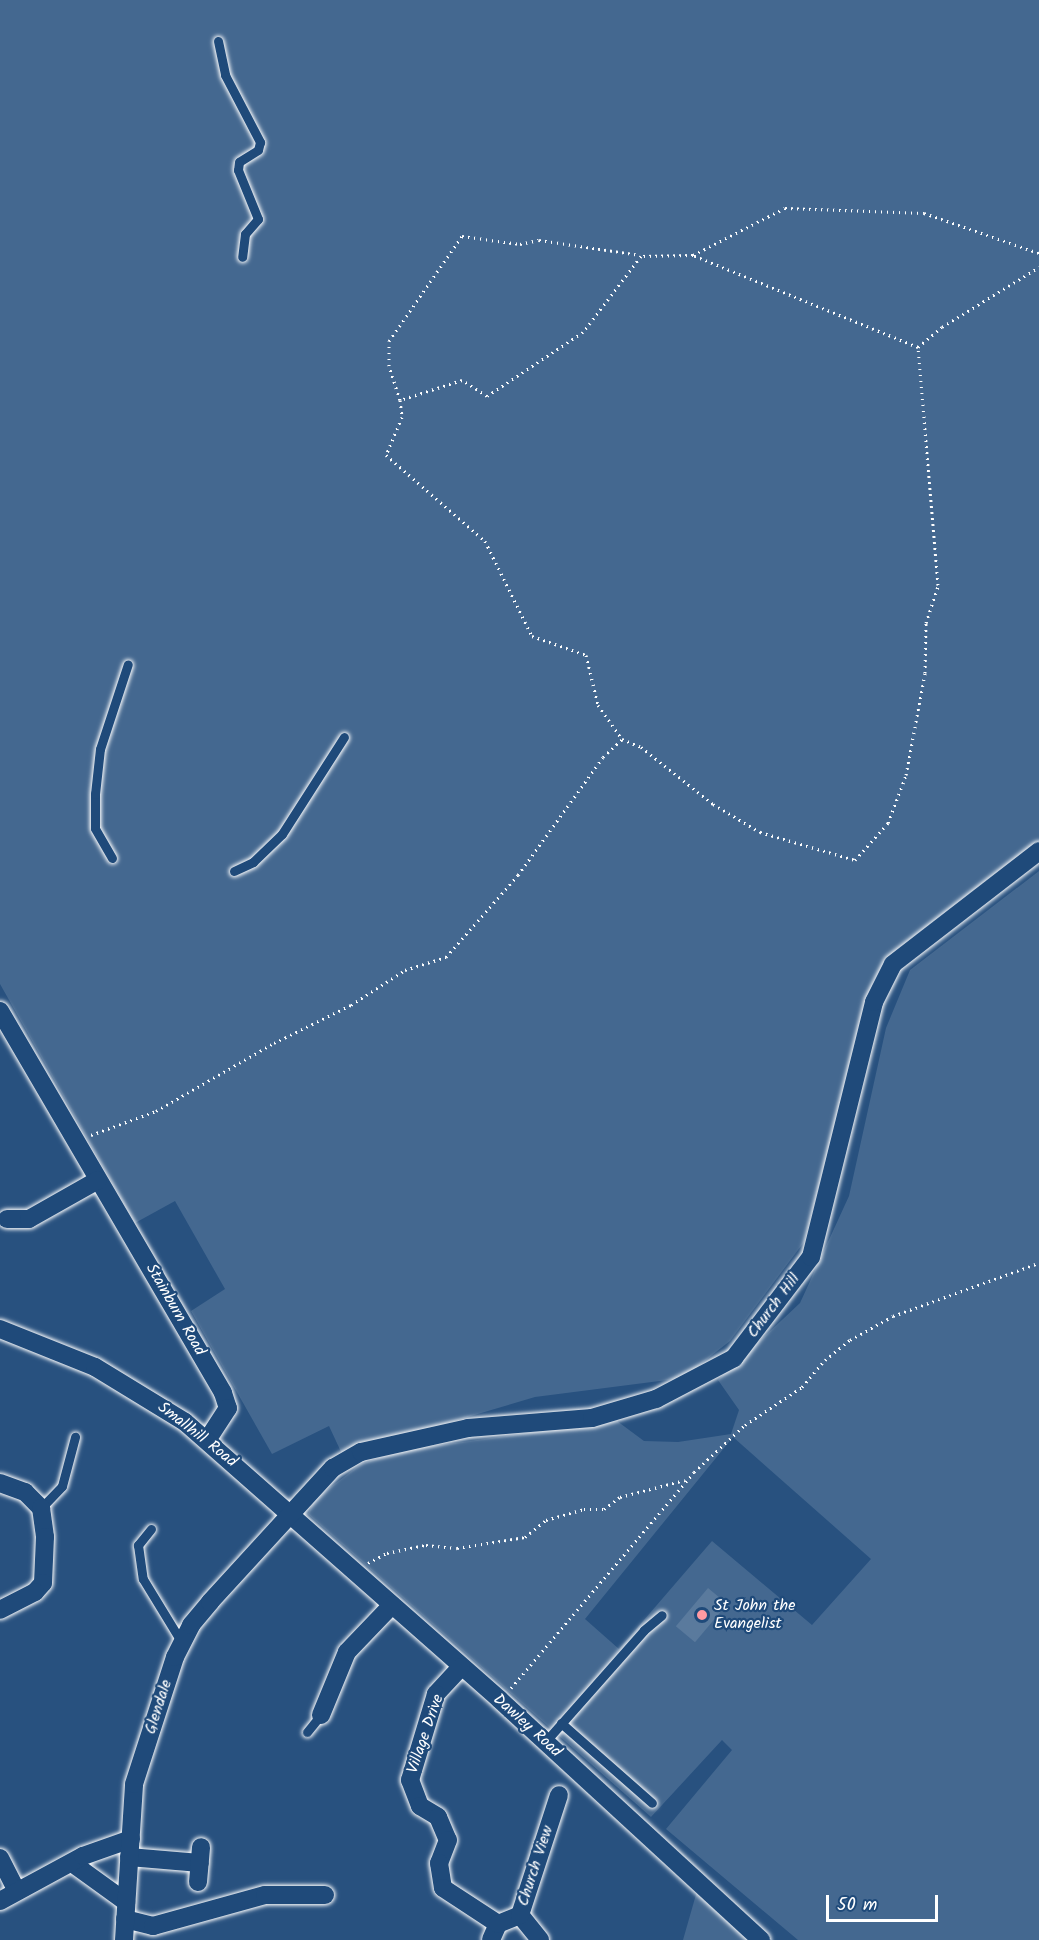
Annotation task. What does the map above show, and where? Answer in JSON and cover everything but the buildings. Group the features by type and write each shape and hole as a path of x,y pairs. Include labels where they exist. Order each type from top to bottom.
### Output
{"street":[{"name":"Church Hill","path":"291,1515 333,1468 361,1452 468,1428 592,1418 656,1399 734,1358 811,1257 874,1002 893,964 1039,851"},
{"name":"Stainburn Road","path":"0,1011 223,1393 228,1408 207,1440"},
{"path":"2,1219 29,1219 98,1180"},
{"name":"Smallhill Road","path":"0,1329 95,1367 153,1400 207,1440 291,1515"},
{"path":"0,1483 25,1492 41,1508 45,1537 43,1583 35,1592 0,1610"},
{"name":"Dawley Road","path":"291,1515 500,1700 761,1940"},
{"name":"Glendale","path":"124,1940 134,1784 182,1643 210,1602 291,1515"},
{"path":"321,1715 347,1652 392,1605"},
{"name":"Village Drive","path":"461,1667 436,1694 410,1780 420,1806 438,1817 448,1840 439,1863 443,1888 495,1932"},
{"name":"Church View","path":"495,1932 520,1915 559,1795"},
{"path":"0,1901 72,1863 131,1839"},
{"path":"129,1857 200,1855 198,1882"},
{"path":"0,1858 17,1891"},
{"path":"72,1863 125,1911 153,1926 265,1895 325,1895"},
{"path":"520,1915 540,1940"}],"lane":[{"path":"219,41 225,75 260,142 258,150 239,162 238,170 258,219 245,234 242,257"},
{"path":"112,858 95,828 95,794 100,749 128,664"},
{"path":"234,871 253,862 282,834 344,737"},
{"path":"41,1508 62,1486 75,1437"},
{"path":"151,1529 138,1545 143,1579 182,1643"},
{"path":"545,1742 644,1630 662,1616"},
{"path":"307,1732 321,1715"},
{"path":"561,1723 652,1803"}],"path":[{"path":"693,255 785,208 924,213 1039,253"},
{"path":"462,236 519,244 539,240 641,256 693,255 918,347 938,585 926,623 925,673 906,775 888,823 868,850 855,861 760,832 713,804 641,747 622,739 598,705 586,655 532,636 486,541 386,456 402,417 400,400 388,366 389,340 462,236"},
{"path":"400,400 462,380 487,396 584,332 641,256"},
{"path":"918,347 942,327 1039,267"},
{"path":"75,1141 156,1111 274,1043 351,1005 405,970 446,957 518,875 603,757 622,739"},
{"path":"500,1700 687,1479 745,1425 802,1388 825,1360 850,1340 893,1316 1039,1263"},
{"path":"354,1571 387,1553 426,1545 457,1548 525,1537 546,1520 584,1509 604,1509 620,1497 687,1479"}],"shaded area":[{"path":"0,0 1039,0 1039,847 1012,860 897,949 873,981 804,1242 730,1341 683,1378 535,1397 342,1454 329,1426 272,1454 191,1311 225,1289 175,1201 135,1223 0,984"},
{"path":"1039,871 1039,1940 798,1940 666,1829 732,1750 722,1740 651,1817 308,1514 315,1499 361,1464 404,1450 617,1421 644,1441 678,1442 731,1434 739,1410 718,1380 800,1303 849,1196 886,1028 910,970","holes":["733,1437 871,1559 812,1625 712,1541 619,1649 585,1619"]},
{"path":"697,1891 750,1940 683,1940"}],"place":[{"name":"St John the Evangelist","path":"702,1615"}]}
